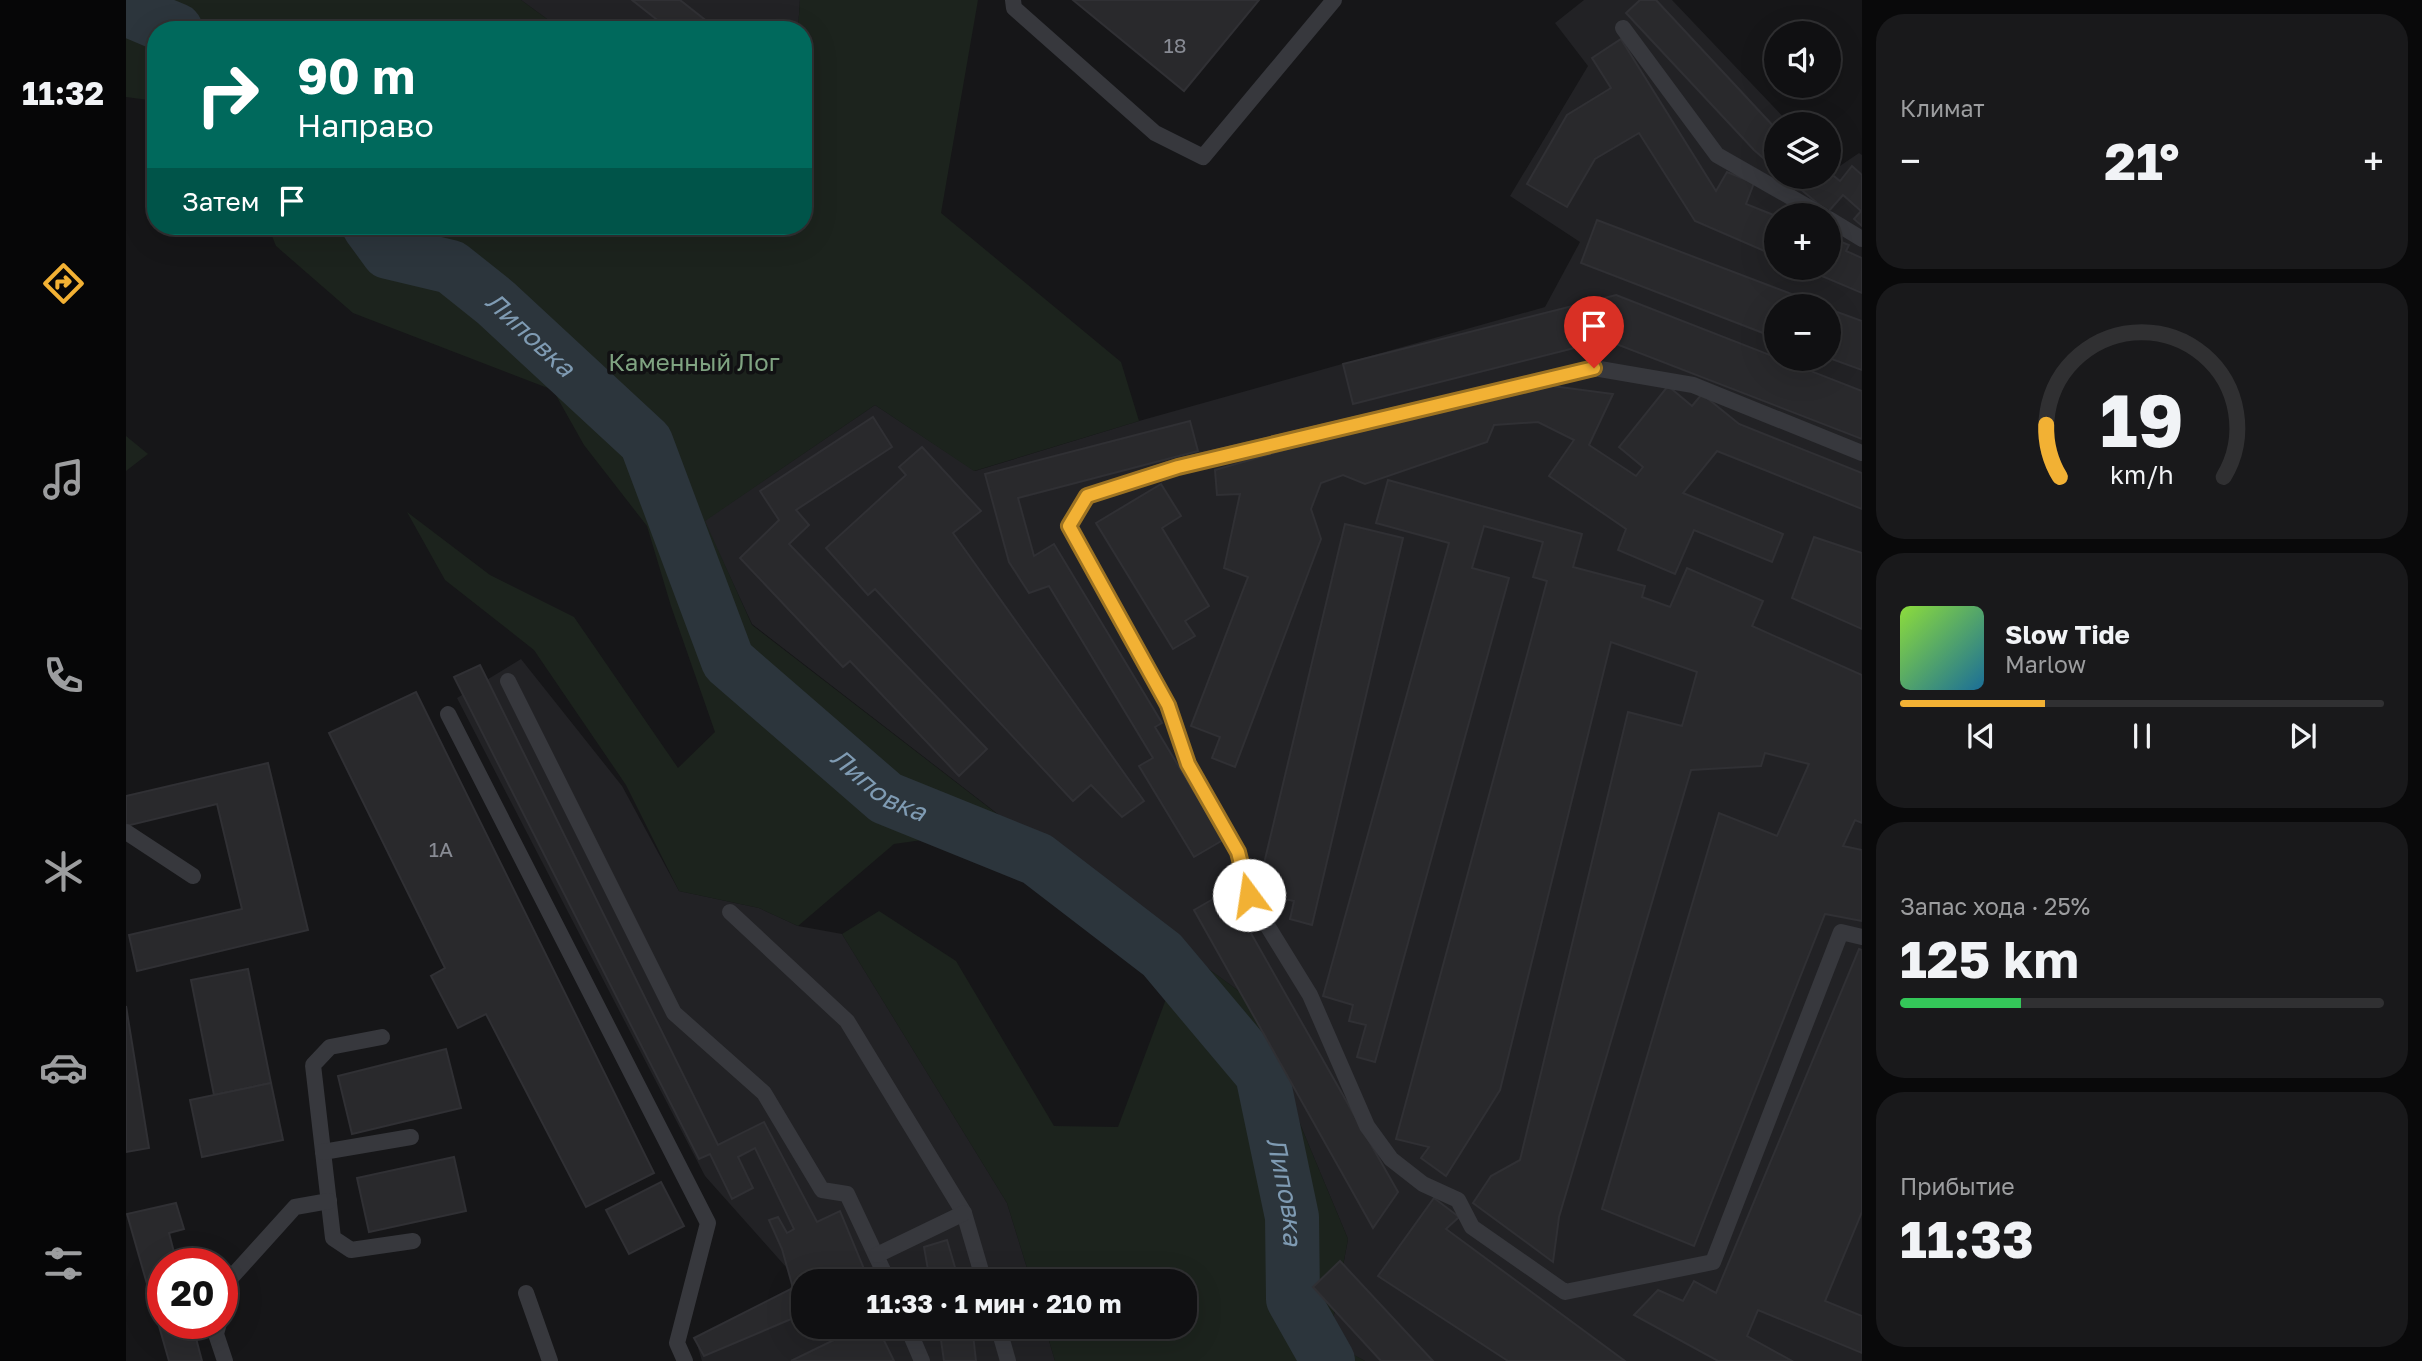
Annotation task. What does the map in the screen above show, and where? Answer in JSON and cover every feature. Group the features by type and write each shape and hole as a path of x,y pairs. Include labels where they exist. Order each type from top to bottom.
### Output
{"lane":[{"path":"1013,0 1014,8 1155,133 1203,157 1334,0"},
{"path":"1623,29 1717,155 1801,203"},
{"path":"1841,226 1862,239"},
{"path":"1862,453 1693,386 1594,368 1178,467 1087,496 1069,526 1168,705 1188,764 1238,852 1249,895 1310,995 1367,1126 1391,1159 1423,1184 1458,1200 1472,1227 1565,1292 1713,1262 1841,932 1862,937"},
{"path":"508,681 674,1013 764,1093 822,1190 847,1194 883,1269"},
{"path":"448,714 708,1223 677,1343 685,1361"},
{"path":"126,832 193,877"},
{"path":"730,912 847,1021 964,1213 980,1269"},
{"path":"382,1037 330,1047 313,1065 333,1238 351,1250 414,1241"},
{"path":"323,1152 411,1136"},
{"path":"238,1270 295,1207 329,1201"},
{"path":"877,1255 964,1213"},
{"path":"526,1293 550,1361"},
{"path":"218,1339 225,1361"},
{"path":"913,1339 922,1361"},
{"path":"1002,1339 1008,1361"}],"shaded area":[{"path":"521,0 800,0 799,21 550,21"},
{"path":"1584,0 1672,0 1779,112 1764,112 1764,189 1841,189 1841,165 1859,153 1862,155 1862,1361 1365,1361 1329,1342 1348,1239 1247,997 1034,842 752,624 704,521 875,405 975,471 1139,421 1545,307 1580,242 1510,196 1588,66 1555,23"},
{"path":"521,659 622,786 679,891 759,908 798,926 842,934 1007,1203 1027,1269 791,1269 791,1277 786,1267 705,1176 457,698"},
{"path":"791,1294 791,1339 1049,1339 1055,1361 702,1361 696,1341"}],"green space":[{"path":"126,0 521,0 550,21 147,21 147,100 126,97"},
{"name":"Каменный Лог","path":"800,0 978,0 941,213 1121,362 1139,421 974,471 875,405 705,521 752,625 1014,827 894,844 798,926 759,908 679,891 626,785 534,650 445,580 407,512 490,575 574,617 678,768 715,732 671,606 647,526 584,445 553,390 353,313 276,246 272,235 812,235 812,21 799,21"},
{"path":"126,436 148,454 126,471"},
{"path":"879,911 956,961 1054,1126 1118,1127 1184,951 1247,997 1348,1239 1329,1341 1365,1361 1055,1361 1049,1339 1197,1339 1197,1269 1027,1269 1007,1203 842,934"}],"building":[{"path":"632,0 680,0 707,21 659,21"},
{"path":"1073,0 1259,0 1184,91"},
{"path":"1640,0 1656,0 1764,116 1764,159 1754,150 1626,13"},
{"path":"1621,39 1716,191 1727,172 1754,183 1746,204 1764,211 1764,251 1695,221 1639,133 1595,159 1567,207 1527,184 1567,115 1611,88 1592,58"},
{"path":"1852,166 1862,175 1862,226 1854,219 1861,211 1843,195 1836,203 1817,203 1800,189 1841,189 1841,180"},
{"path":"1597,220 1791,294 1764,294 1764,333 1581,263"},
{"path":"1841,242 1849,245 1846,251 1862,258 1862,293 1831,280 1841,280"},
{"path":"1616,295 1764,353 1764,371 1811,371 1862,391 1862,439 1606,340 1353,404 1343,364"},
{"path":"1841,313 1862,321 1862,370 1841,362"},
{"path":"1537,384 1613,394 1589,445 1636,476 1643,467 1619,447 1668,386 1692,406 1702,394 1739,424 1862,473 1862,509 1717,451 1683,493 1783,534 1772,562 1694,530 1675,574 1618,550 1626,529 1549,476 1574,440 1538,422 1494,425 1487,442 1365,484 1343,475 1321,483 1311,509 1321,539 1235,767 1212,758 1220,737 1191,726 1248,577 1224,568 1240,494 1217,495 1215,470 1449,403"},
{"path":"873,417 892,447 796,510 809,525 789,544 987,749 959,776 850,661 843,667 740,558 779,520 760,491"},
{"path":"1190,421 1198,451 1018,498 1034,556 1054,544 1162,723 1155,727 1223,840 1194,857 1139,766 1153,758 1049,586 1029,593 1009,562 985,474"},
{"path":"922,447 981,511 953,533 1144,801 1122,817 1091,785 1073,801 875,589 868,595 826,548 906,475 899,467"},
{"path":"1388,480 1582,534 1573,567 1645,586 1642,597 1670,607 1687,568 1763,601 1752,626 1862,675 1862,823 1855,820 1843,846 1862,850 1862,921 1825,914 1694,1246 1602,1209 1719,813 1777,836 1809,764 1765,753 1761,766 1691,770 1559,1217 1553,1262 1473,1203 1491,1176 1520,1160 1628,712 1682,726 1697,672 1611,642 1500,1090 1446,1176 1421,1158 1429,1147 1396,1139 1547,581 1533,577 1543,542 1484,526 1472,568 1509,578 1375,1062 1357,1057 1366,1025 1349,1021 1353,1005 1323,996 1449,543 1376,523"},
{"path":"1161,484 1181,516 1162,528 1209,606 1185,621 1195,636 1173,649 1096,523"},
{"path":"1345,524 1403,538 1312,925 1290,919 1294,901 1257,893"},
{"path":"1814,537 1862,553 1862,629 1792,598"},
{"path":"480,665 718,1145 764,1122 817,1222 840,1211 864,1269 791,1269 791,1281 782,1249 769,1220 778,1217 787,1233 794,1229 755,1148 738,1157 753,1188 732,1199 710,1154 699,1159 454,677"},
{"path":"416,692 654,1173 586,1207 486,1014 458,1028 431,976 445,968 329,733"},
{"path":"268,763 308,930 137,971 129,935 242,909 217,804 126,826 126,796"},
{"path":"1227,891 1398,1192 1373,1228 1194,910"},
{"path":"1859,949 1862,950 1862,1212 1825,1301 1862,1316 1862,1353 1758,1310 1747,1336 1792,1361 1718,1361 1634,1315 1658,1290 1683,1301 1694,1281 1716,1293"},
{"path":"248,969 271,1083 214,1095 191,980"},
{"path":"126,1006 149,1148 126,1152"},
{"path":"446,1049 461,1108 352,1134 338,1076"},
{"path":"271,1083 283,1140 202,1157 190,1100"},
{"path":"454,1157 466,1211 369,1232 357,1178"},
{"path":"661,1182 684,1226 629,1254 606,1210"},
{"path":"1434,1198 1459,1217 1446,1229 1625,1361 1508,1361 1378,1276"},
{"path":"176,1203 184,1229 169,1233 173,1248 147,1248 147,1284 127,1214"},
{"path":"947,1240 955,1269 928,1269 924,1247"},
{"path":"1340,1261 1433,1361 1381,1361 1313,1287"},
{"path":"791,1289 791,1319 704,1356 694,1338"},
{"path":"163,1339 196,1339 202,1361 169,1361"},
{"path":"836,1339 883,1339 894,1361 791,1361"},
{"path":"941,1339 973,1339 976,1361 944,1361"}],"waterway":[{"name":"Липовка","path":"126,9 155,21"},
{"name":"Липовка","path":"376,235 388,252 451,267 496,303 646,442 728,661 886,798 1037,859 1162,955 1262,1074 1292,1217 1293,1299 1328,1361"}],"route":[{"path":"1249,895 1238,852 1188,764 1168,705 1069,526 1087,496 1178,467 1594,368"}]}
